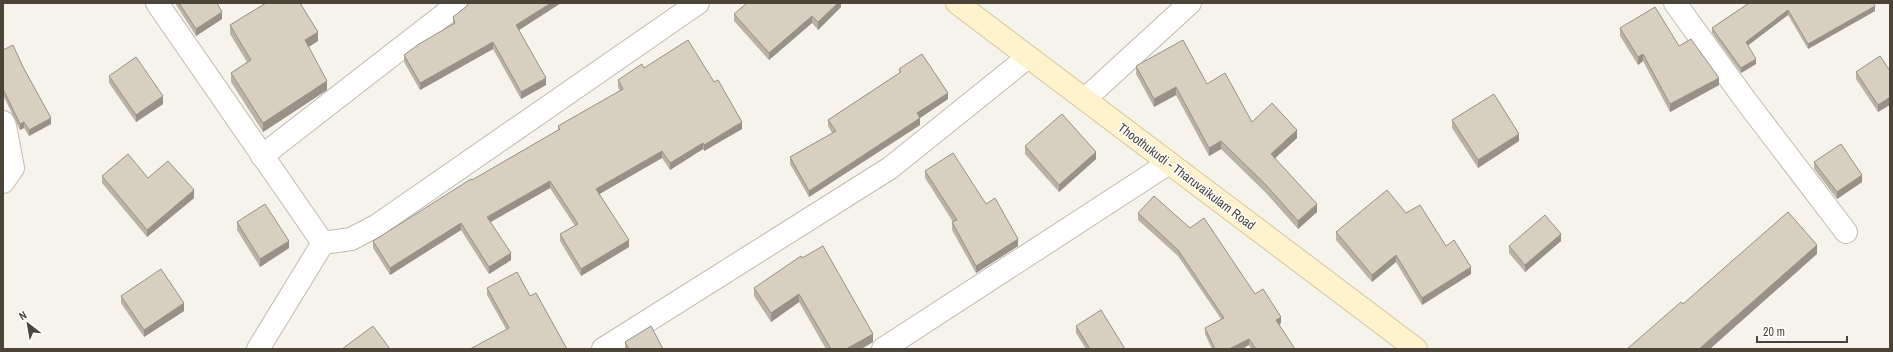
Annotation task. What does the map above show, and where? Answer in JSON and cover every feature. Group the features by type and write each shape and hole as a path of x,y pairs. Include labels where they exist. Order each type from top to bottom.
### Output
{"main road":[{"name":"Thoothukudi - Tharuvaikulam Road","path":"957,3 1412,348"}],"street":[{"path":"157,3 322,243"},
{"path":"262,156 459,3"},
{"path":"322,243 351,239 376,226 698,3"},
{"path":"1085,99 1190,3"},
{"path":"1675,3 1746,102 1846,232"},
{"path":"603,349 890,168 1028,57"},
{"path":"3,122 13,168 3,182"},
{"path":"883,349 1169,163"},
{"path":"258,349 322,243"}],"building":[{"path":"179,3 217,3 222,12 196,29"},
{"path":"266,3 300,3 318,32 305,40 327,81 263,123 231,73 251,60 230,25"},
{"path":"468,3 551,3 516,25 546,78 521,92 493,42 420,83 404,55 419,44 455,23 453,17 467,6"},
{"path":"747,3 838,3 818,22 812,16 769,53 734,14"},
{"path":"1749,3 1873,3 1875,6 1808,44 1788,10 1746,42 1756,59 1741,68 1712,28"},
{"path":"1655,7 1679,46 1691,39 1719,78 1670,104 1643,54 1638,57 1620,28"},
{"path":"688,40 714,82 718,80 742,122 670,163 662,151 596,189 629,240 581,269 560,234 578,224 550,181 487,217 511,253 489,267 461,223 390,268 373,241 471,179 472,180 560,129 558,126 623,89 618,80 642,64 644,68"},
{"path":"1183,40 1207,84 1225,73 1252,122 1272,103 1297,130 1271,154 1317,204 1298,221 1266,185 1221,141 1209,148 1176,87 1154,99 1136,66"},
{"path":"13,45 23,67 51,118 29,130 24,122 20,124 3,89 3,50"},
{"path":"922,54 948,93 917,113 920,118 809,191 790,157 836,131 828,120 901,72 899,69"},
{"path":"1880,56 1890,71 1890,97 1878,105 1856,72"},
{"path":"136,57 163,96 136,115 109,76"},
{"path":"1494,94 1519,134 1478,160 1452,120"},
{"path":"1062,114 1096,152 1059,185 1025,146"},
{"path":"1841,144 1862,175 1837,192 1814,162"},
{"path":"953,153 986,204 995,198 1018,239 976,266 952,222 957,220 925,171"},
{"path":"128,154 148,178 168,161 194,190 147,230 102,176"},
{"path":"1387,190 1406,213 1420,205 1446,246 1454,240 1471,267 1422,298 1396,255 1372,275 1336,232"},
{"path":"1154,196 1190,228 1204,218 1255,294 1263,289 1281,317 1276,320 1295,349 1256,349 1249,339 1229,349 1215,349 1205,328 1224,318 1178,250 1138,213"},
{"path":"265,204 289,241 260,259 237,222"},
{"path":"1788,212 1817,245 1699,349 1627,349 1681,302 1683,304"},
{"path":"1545,215 1561,234 1525,265 1509,246"},
{"path":"823,246 873,334 846,349 831,349 799,294 771,313 754,288 801,256 802,258"},
{"path":"161,269 184,303 144,330 121,296"},
{"path":"517,272 530,296 536,293 567,349 470,349 509,328 487,288"},
{"path":"1101,310 1125,349 1090,349 1076,326"},
{"path":"373,326 390,349 342,349"},
{"path":"651,326 663,349 629,349 625,342"}]}
